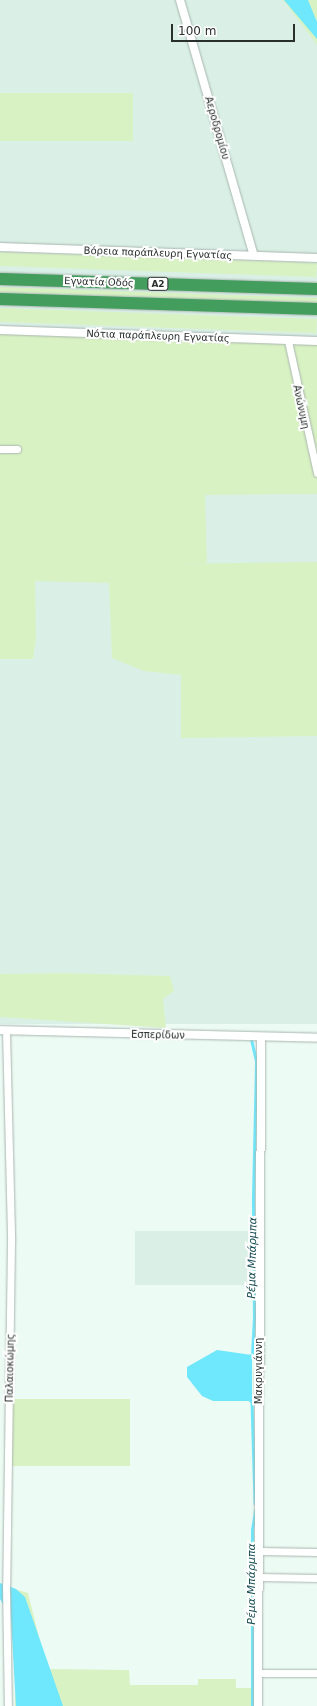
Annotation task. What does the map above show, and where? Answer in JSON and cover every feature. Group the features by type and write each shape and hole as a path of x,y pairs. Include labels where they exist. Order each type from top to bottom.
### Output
{"highway":[{"name":"Εγνατία Οδός","path":"0,278 317,289"},
{"name":"Εγνατία Οδός","path":"0,299 317,309"}],"street":[{"name":"Αεροδρομίου","path":"180,0 254,256"},
{"name":"Βόρεια παράπλευρη Εγνατίας","path":"0,247 317,258"},
{"name":"Νότια παράπλευρη Εγνατίας","path":"0,330 317,341"},
{"name":"Ανώνυμη","path":"288,341 317,473"},
{"path":"0,449 18,449"},
{"name":"Εσπερίδων","path":"3,1030 317,1038"},
{"name":"Παλαιοκώμης","path":"3,1030 11,1242 6,1585 8,1706"},
{"name":"Μακρυγιάννη","path":"258,1706 261,1037"},
{"path":"259,1551 317,1552"},
{"path":"259,1577 317,1578"},
{"path":"257,1673 317,1673"}],"shaded area":[{"path":"0,0 317,0 317,1024 0,1024"},
{"path":"135,1231 251,1231 251,1285 135,1285"}],"green space":[{"path":"283,0 317,0 317,45 309,34"},
{"path":"0,93 133,93 133,141 0,141"},
{"path":"0,252 317,263 316,277 0,266"},
{"path":"0,287 317,298 317,303 0,292"},
{"path":"0,308 317,319 316,333 0,322"},
{"path":"0,333 317,342 317,494 205,495 207,563 158,564 317,562 317,736 181,738 181,675 144,671 112,658 109,583 35,581 36,638 33,659 0,659"},
{"path":"64,973 170,976 174,991 163,999 166,1028 0,1017 0,974"},
{"path":"11,1399 130,1399 130,1466 11,1466"},
{"path":"0,1585 28,1593 47,1669 129,1670 130,1685 198,1685 198,1679 236,1679 236,1688 253,1688 253,1706 15,1706 15,1606"}],"water":[{"path":"284,0 308,0 317,22 317,39"},
{"path":"217,1350 252,1355 252,1401 213,1401 202,1396 187,1377 187,1367"},
{"path":"0,1583 16,1589 25,1597 63,1706 16,1706 11,1619 0,1599"}],"waterway":[{"name":"Ρέμα Μπάρμπα","path":"249,1356 252,1355 254,1319 253,1197 256,1061 251,1039"},
{"name":"Ρέμα Μπάρμπα","path":"250,1400 252,1401 255,1503"},
{"name":"Ρέμα Μπάρμπα","path":"252,1706 252,1530 255,1510"}]}
